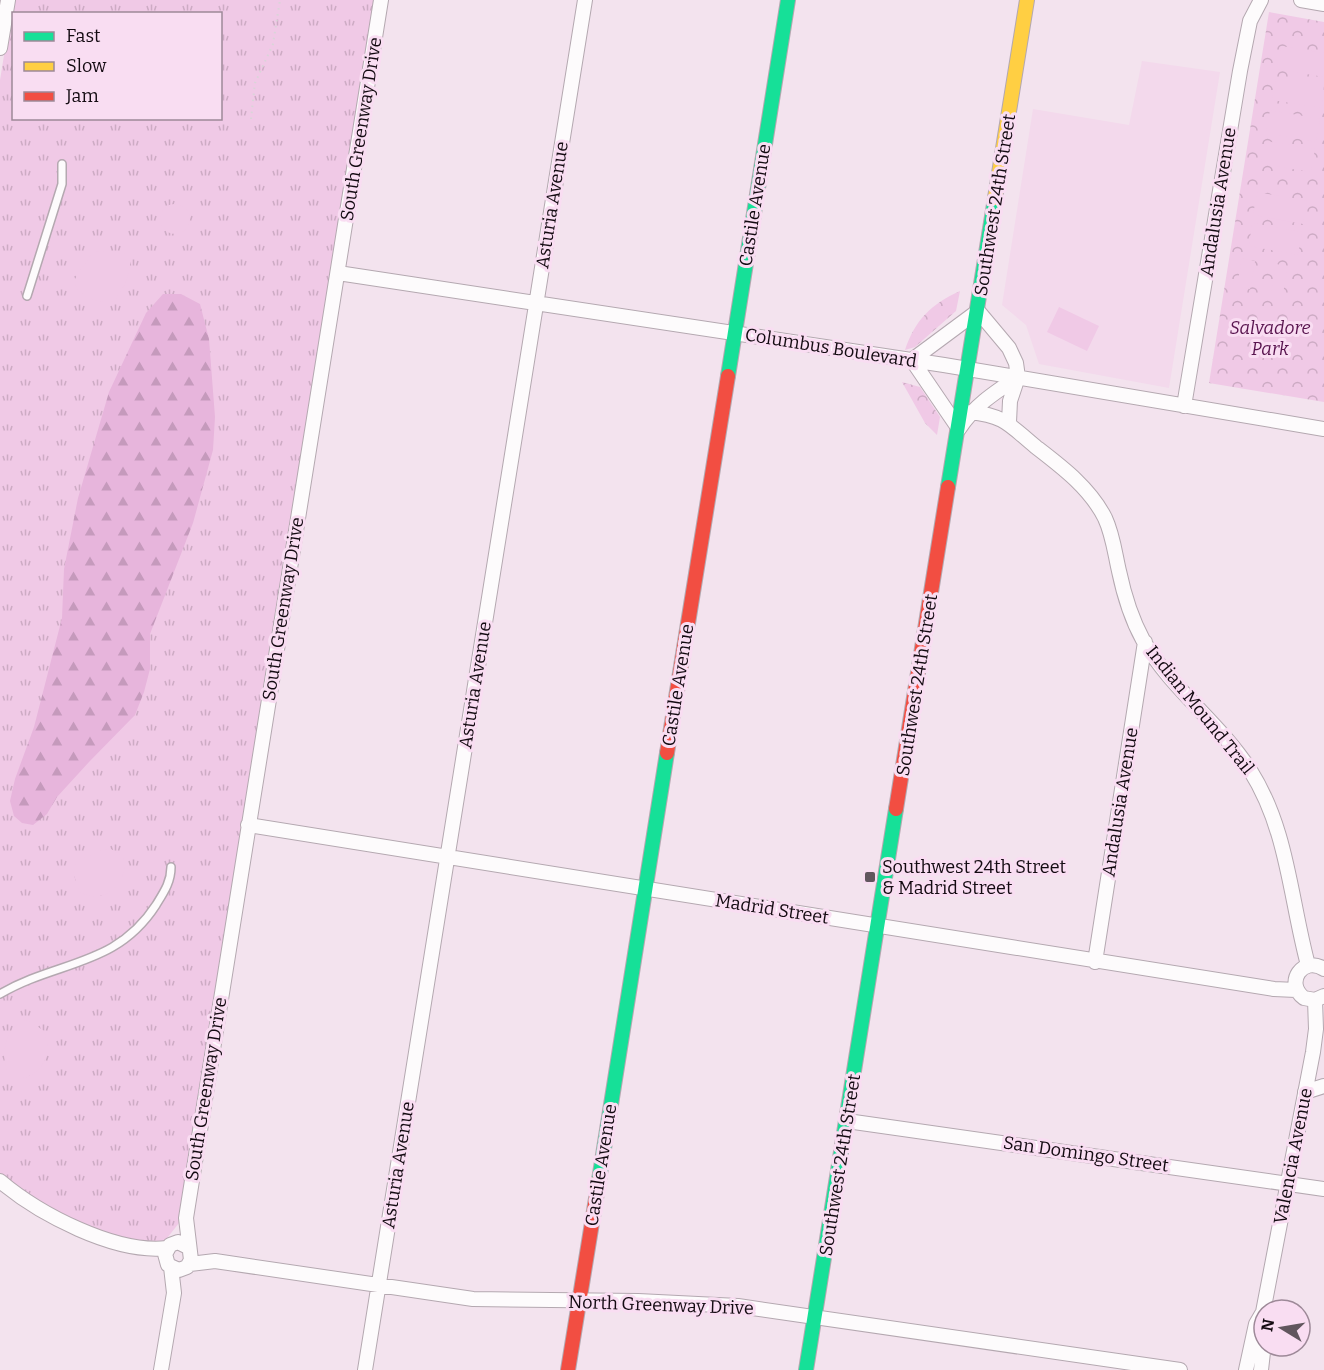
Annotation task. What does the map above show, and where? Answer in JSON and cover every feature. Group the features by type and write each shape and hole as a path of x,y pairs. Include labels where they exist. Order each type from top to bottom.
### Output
{"street":[{"path":"0,48 8,0"},
{"name":"South Greenway Drive","path":"189,1257 186,1218 381,0"},
{"name":"Asturia Avenue","path":"365,1370 585,0"},
{"name":"Castile Avenue","path":"568,1370 788,0"},
{"name":"Southwest 24th Street","path":"806,1370 1027,0"},
{"name":"Andalusia Avenue","path":"1184,406 1240,71 1250,21 1261,0"},
{"path":"1301,0 1324,4"},
{"name":"Columbus Boulevard","path":"338,273 912,360 1324,429"},
{"path":"1009,422 1010,401 1018,377 1016,363 1009,348 978,311 912,360 959,429 970,412 1018,377"},
{"name":"Indian Mound Trail","path":"970,412 991,415 1009,422 1069,473 1099,507 1110,531 1126,599 1145,642 1176,685 1238,754 1261,790 1284,848 1308,965"},
{"name":"Andalusia Avenue","path":"1095,962 1145,642"},
{"name":"Madrid Street","path":"248,825 1095,962 1274,989 1296,990"},
{"path":"1319,998 1304,998 1296,990 1295,978 1302,968 1308,965 1324,967"},
{"name":"Valencia Avenue","path":"1267,1298 1305,1092 1320,1032 1319,998"},
{"path":"1305,1092 1324,1086"},
{"name":"San Domingo Street","path":"847,1121 1324,1189"},
{"path":"0,1181 31,1204 58,1219 103,1237 169,1255 179,1270 189,1257"},
{"name":"South Greenway Drive","path":"169,1255 186,1218"},
{"path":"161,1370 174,1293 189,1257 182,1243 169,1255"},
{"path":"169,1255 174,1293"},
{"name":"North Greenway Drive","path":"189,1257 379,1287 489,1300 701,1303 815,1317 1180,1370"},
{"name":"Valencia Avenue","path":"1246,1370 1252,1342"}],"lane":[{"path":"27,296 62,184 62,164"},
{"path":"0,994 123,942 154,908 171,878 171,867"}],"path":[{"path":"251,119 255,82 273,44 280,0"}],"shaded area":[{"path":"1142,61 1220,72 1169,388 1039,364 1026,325 1002,305 1033,109 1129,125"}],"green space":[{"path":"13,0 375,0 179,1223 164,1242 120,1237 98,1231 56,1212 36,1201 0,1175 0,80"},
{"name":"Salvadore Park","path":"1269,12 1324,22 1324,402 1209,383"},
{"path":"1281,46 1324,53 1324,77 1277,69"},
{"path":"1276,77 1324,85 1322,108 1272,100"},
{"path":"1270,110 1320,119 1316,142 1266,133"},
{"path":"1265,141 1315,149 1311,172 1261,164"},
{"path":"1257,192 1307,201 1303,224 1253,215"},
{"path":"175,204 181,205 189,213 189,225 181,233 175,234 169,233 161,225 160,219 161,213 169,205"},
{"path":"1252,223 1302,232 1298,255 1249,246"},
{"path":"97,251 126,254 130,258 130,269 126,281 114,301 88,298 75,285 75,279 91,254"},
{"path":"1242,258 1255,261 1250,289 1237,286"},
{"path":"1276,264 1288,266 1283,294 1271,292"},
{"path":"960,291 956,311 915,347 905,350 914,330 925,314 941,301"},
{"path":"163,294 181,294 200,304 209,339 215,417 213,450 193,523 150,634 150,669 135,715 57,797 47,814 33,825 22,823 14,816 10,801 15,779 34,727 62,618 64,569 78,498 109,392 146,313"},
{"path":"1059,307 1099,326 1087,351 1047,332"},
{"path":"902,382 920,387 940,417 937,435 925,423"},
{"path":"111,849 123,856 124,865 123,874 114,889 98,896 89,896 80,892 73,873 76,861"},
{"path":"28,1020 44,1031 47,1053 37,1071 23,1078 7,1070 4,1055 10,1033 21,1022"}],"traffic: fast":[{"path":"728,376 788,0"},
{"path":"948,487 995,198"},
{"path":"599,1180 667,753"},
{"path":"806,1370 896,809"}],"traffic: slow":[{"path":"995,198 1027,0"}],"traffic: jam":[{"path":"667,753 728,376"},
{"path":"896,809 948,487"},
{"path":"568,1370 599,1180"}],"place":[{"name":"Southwest 24th Street & Madrid Street","path":"870,877"}]}
